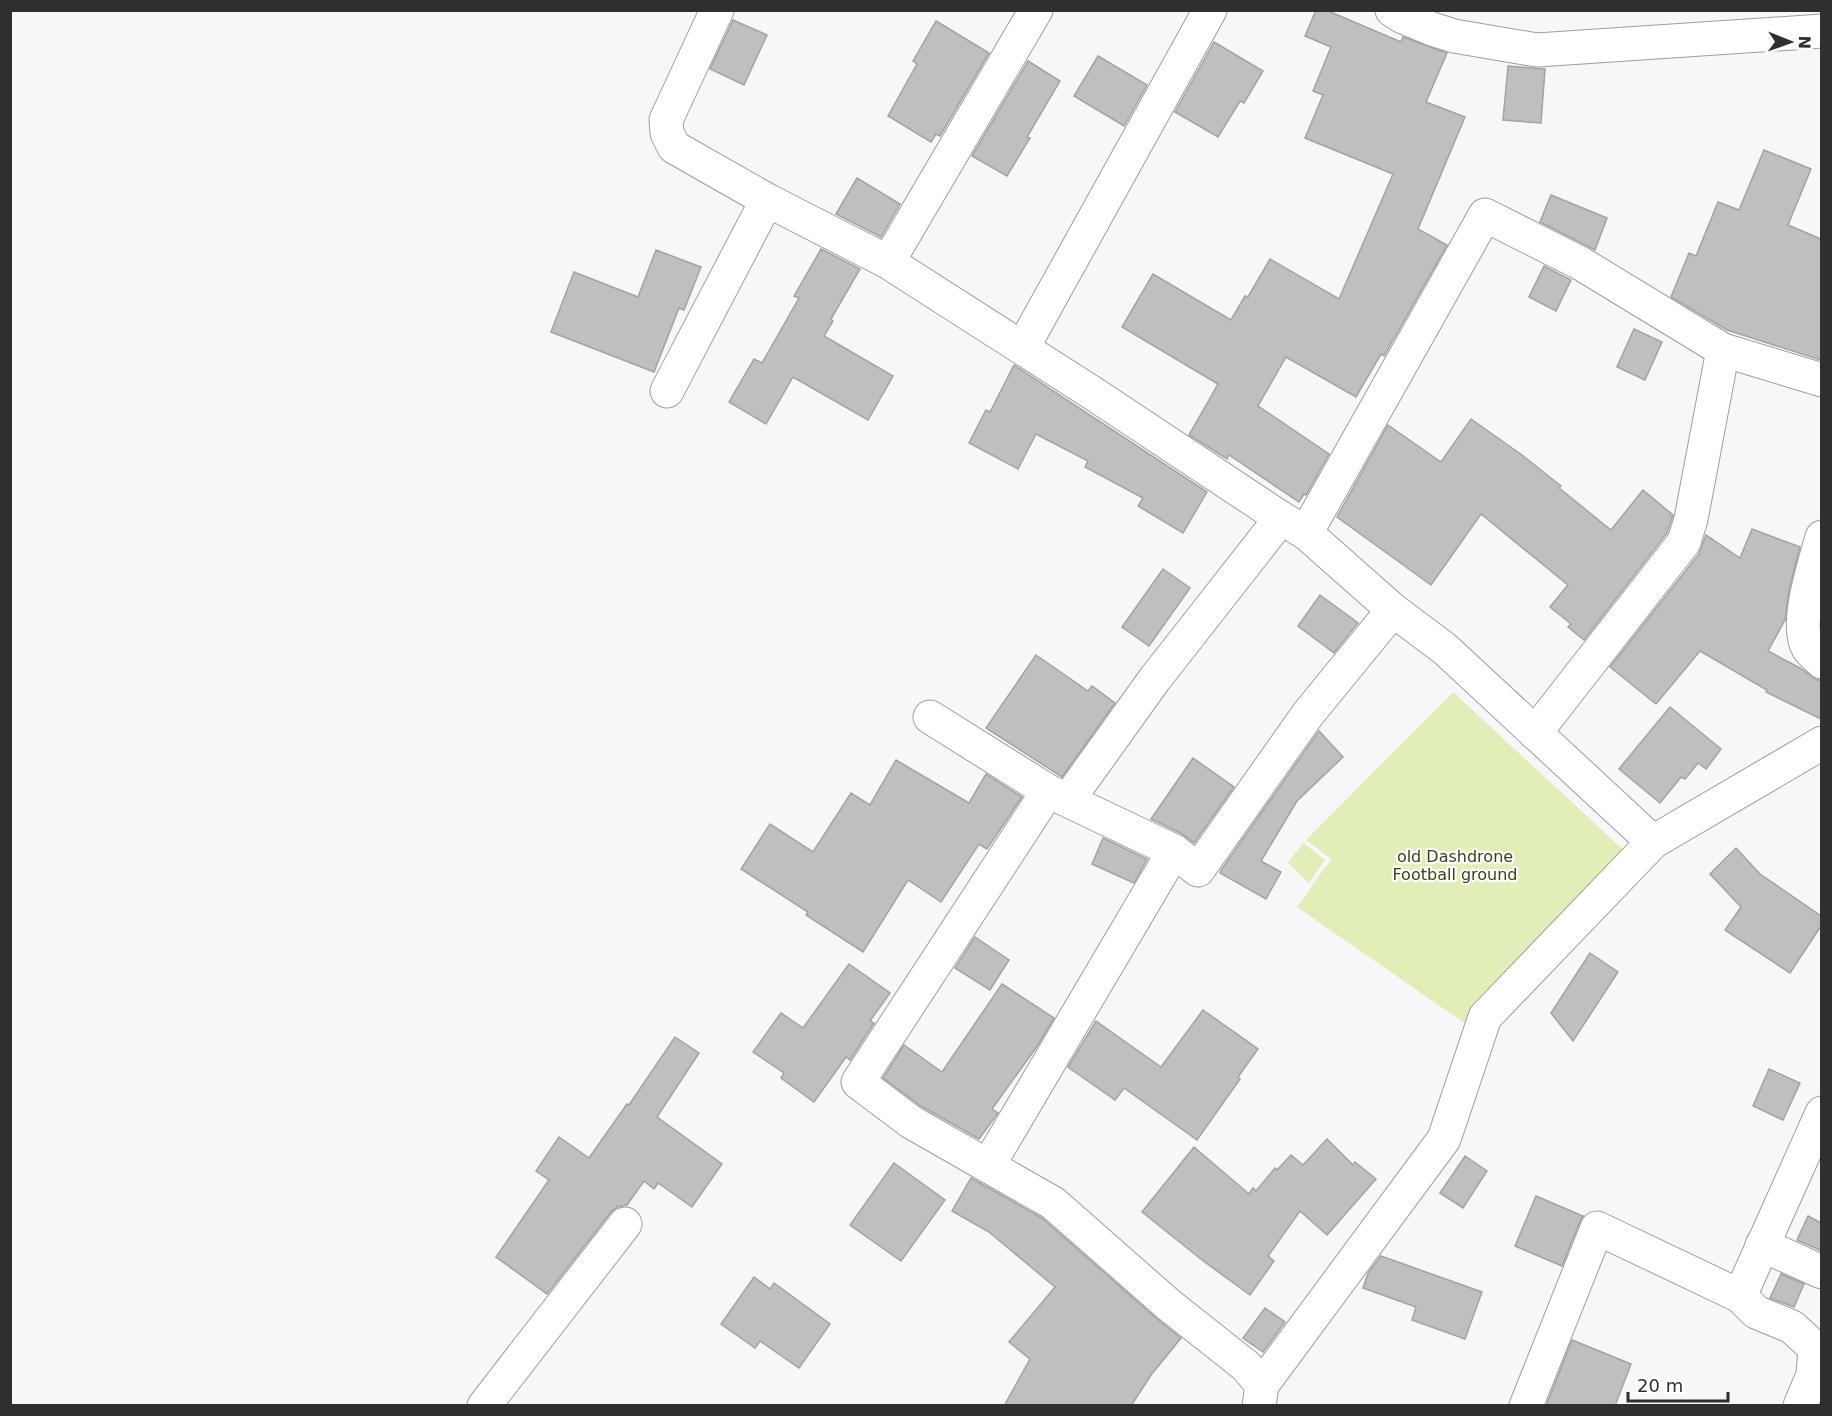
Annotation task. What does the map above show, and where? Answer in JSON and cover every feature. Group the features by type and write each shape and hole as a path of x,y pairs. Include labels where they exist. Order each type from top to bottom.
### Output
{"street":[{"path":"717,10 666,120 667,133 674,147 766,200 888,262 1023,347 1293,525 1393,610 1445,649 1653,842"},
{"path":"888,262 1036,10"},
{"path":"1023,347 1210,10"},
{"path":"1392,10 1432,29 1454,36 1537,50 1821,31"},
{"path":"667,391 766,200"},
{"path":"1821,380 1723,350 1580,262 1485,215 1293,525 1154,680 1058,795 858,1082 911,1122 1053,1203 1169,1305 1246,1366 1261,1395 1444,1139 1485,1017 1653,842 1821,743"},
{"path":"1535,733 1684,542 1693,508 1723,350"},
{"path":"1821,537 1807,593 1803,627 1808,648 1821,662"},
{"path":"930,717 1058,795 1174,851 1198,870 1308,714 1393,610"},
{"path":"988,1166 1174,851"},
{"path":"1740,1296 1821,1113"},
{"path":"484,1406 625,1224"},
{"path":"1526,1406 1597,1228 1740,1296 1756,1312 1792,1327 1815,1348 1813,1375 1800,1406"},
{"path":"1762,1245 1821,1272"}],"green space":[{"name":"old Dashdrone Football ground","path":"1453,692 1631,857 1473,1029 1297,907 1331,859 1306,840"},
{"path":"1303,843 1325,860 1309,883 1288,863"}],"building":[{"path":"1316,10 1326,10 1401,42 1403,37 1447,53 1426,102 1465,117 1418,229 1447,245 1384,356 1381,354 1356,397 1286,357 1258,406 1329,454 1306,495 1304,494 1299,502 1229,455 1227,459 1189,435 1218,384 1122,327 1153,274 1231,320 1245,296 1248,297 1270,259 1339,299 1393,174 1305,138 1323,95 1313,91 1331,47 1305,36"},
{"path":"733,20 767,35 744,85 710,69"},
{"path":"936,21 989,53 940,136 936,134 931,142 888,116 917,64 913,61"},
{"path":"1214,42 1263,71 1244,103 1240,101 1218,137 1175,112"},
{"path":"1098,56 1147,85 1124,126 1074,96"},
{"path":"1028,61 1060,81 1007,176 972,156"},
{"path":"1508,66 1545,69 1541,123 1503,120"},
{"path":"1764,150 1811,169 1788,225 1821,239 1821,360 1727,330 1671,297 1689,253 1696,256 1718,202 1739,210"},
{"path":"857,178 900,204 881,237 836,214"},
{"path":"1551,195 1607,218 1595,250 1540,222"},
{"path":"821,249 860,269 831,319 833,321 824,336 893,376 868,420 793,377 766,424 729,402 754,359 762,363 799,298 794,296"},
{"path":"656,250 701,267 684,310 679,308 654,372 551,332 574,272 638,297"},
{"path":"1544,266 1571,280 1556,311 1529,297"},
{"path":"1634,329 1662,342 1645,380 1617,367"},
{"path":"1014,365 1207,492 1183,533 1138,506 1143,498 1085,467 1088,461 1036,434 1018,469 969,443 986,410 990,412"},
{"path":"1471,419 1522,455 1611,530 1643,490 1673,515 1667,533 1584,640 1568,627 1571,624 1550,607 1568,585 1481,514 1431,585 1337,517 1388,425 1441,462"},
{"path":"1752,529 1800,547 1789,590 1785,620 1768,651 1817,680 1821,680 1821,719 1766,692 1767,690 1700,651 1656,704 1610,667 1699,554 1706,535 1740,558"},
{"path":"1163,569 1190,588 1149,646 1122,627"},
{"path":"1320,595 1358,623 1334,653 1298,626"},
{"path":"1036,655 1088,691 1092,686 1115,703 1062,777 986,728"},
{"path":"1670,707 1721,749 1706,769 1698,763 1685,779 1681,777 1660,803 1619,769"},
{"path":"1319,731 1343,757 1297,801 1261,861 1281,872 1266,899 1220,873"},
{"path":"1193,758 1234,787 1194,843 1182,834 1151,819"},
{"path":"896,760 969,803 986,774 1022,797 987,849 979,844 941,902 908,880 863,952 806,915 808,912 741,869 770,824 813,852 851,793 870,805"},
{"path":"1103,838 1147,859 1134,883 1092,864"},
{"path":"1736,848 1760,874 1821,916 1821,926 1790,973 1725,930 1741,907 1710,874"},
{"path":"975,937 1009,960 990,990 955,968"},
{"path":"1590,953 1618,972 1573,1041 1551,1013"},
{"path":"849,964 890,993 870,1021 874,1023 850,1060 846,1057 814,1102 781,1078 784,1073 753,1052 781,1013 803,1028"},
{"path":"1002,984 1054,1018 1038,1045 992,1109 998,1113 979,1139 921,1106 883,1078 904,1045 942,1072"},
{"path":"1203,1010 1258,1049 1197,1140 1124,1088 1115,1100 1068,1067 1096,1021 1161,1067"},
{"path":"675,1037 699,1053 657,1117 722,1164 692,1207 658,1183 654,1189 644,1181 627,1205 617,1207 610,1213 547,1294 496,1257 549,1180 536,1171 559,1137 589,1158 627,1104 629,1105"},
{"path":"1769,1069 1800,1083 1783,1120 1753,1106"},
{"path":"1327,1139 1353,1165 1355,1162 1376,1179 1327,1235 1300,1211 1268,1256 1274,1261 1250,1295 1142,1212 1194,1147 1249,1194 1253,1188 1256,1191 1275,1168 1277,1170 1291,1155 1303,1165"},
{"path":"1465,1156 1487,1171 1463,1208 1440,1193"},
{"path":"894,1163 945,1200 901,1261 850,1225"},
{"path":"971,1178 1042,1218 1181,1338 1151,1375 1131,1406 1004,1406 1030,1359 1009,1342 1055,1287 989,1232 952,1211"},
{"path":"1536,1196 1583,1216 1562,1266 1515,1246"},
{"path":"1808,1216 1821,1223 1820,1250 1797,1240"},
{"path":"1381,1256 1482,1292 1465,1339 1412,1320 1416,1307 1363,1288 1368,1273"},
{"path":"1781,1274 1804,1284 1794,1307 1770,1298"},
{"path":"754,1277 770,1289 774,1283 830,1324 799,1368 760,1341 755,1348 721,1324"},
{"path":"1265,1308 1285,1322 1263,1352 1243,1338"},
{"path":"1572,1340 1631,1364 1615,1406 1546,1406"}]}
